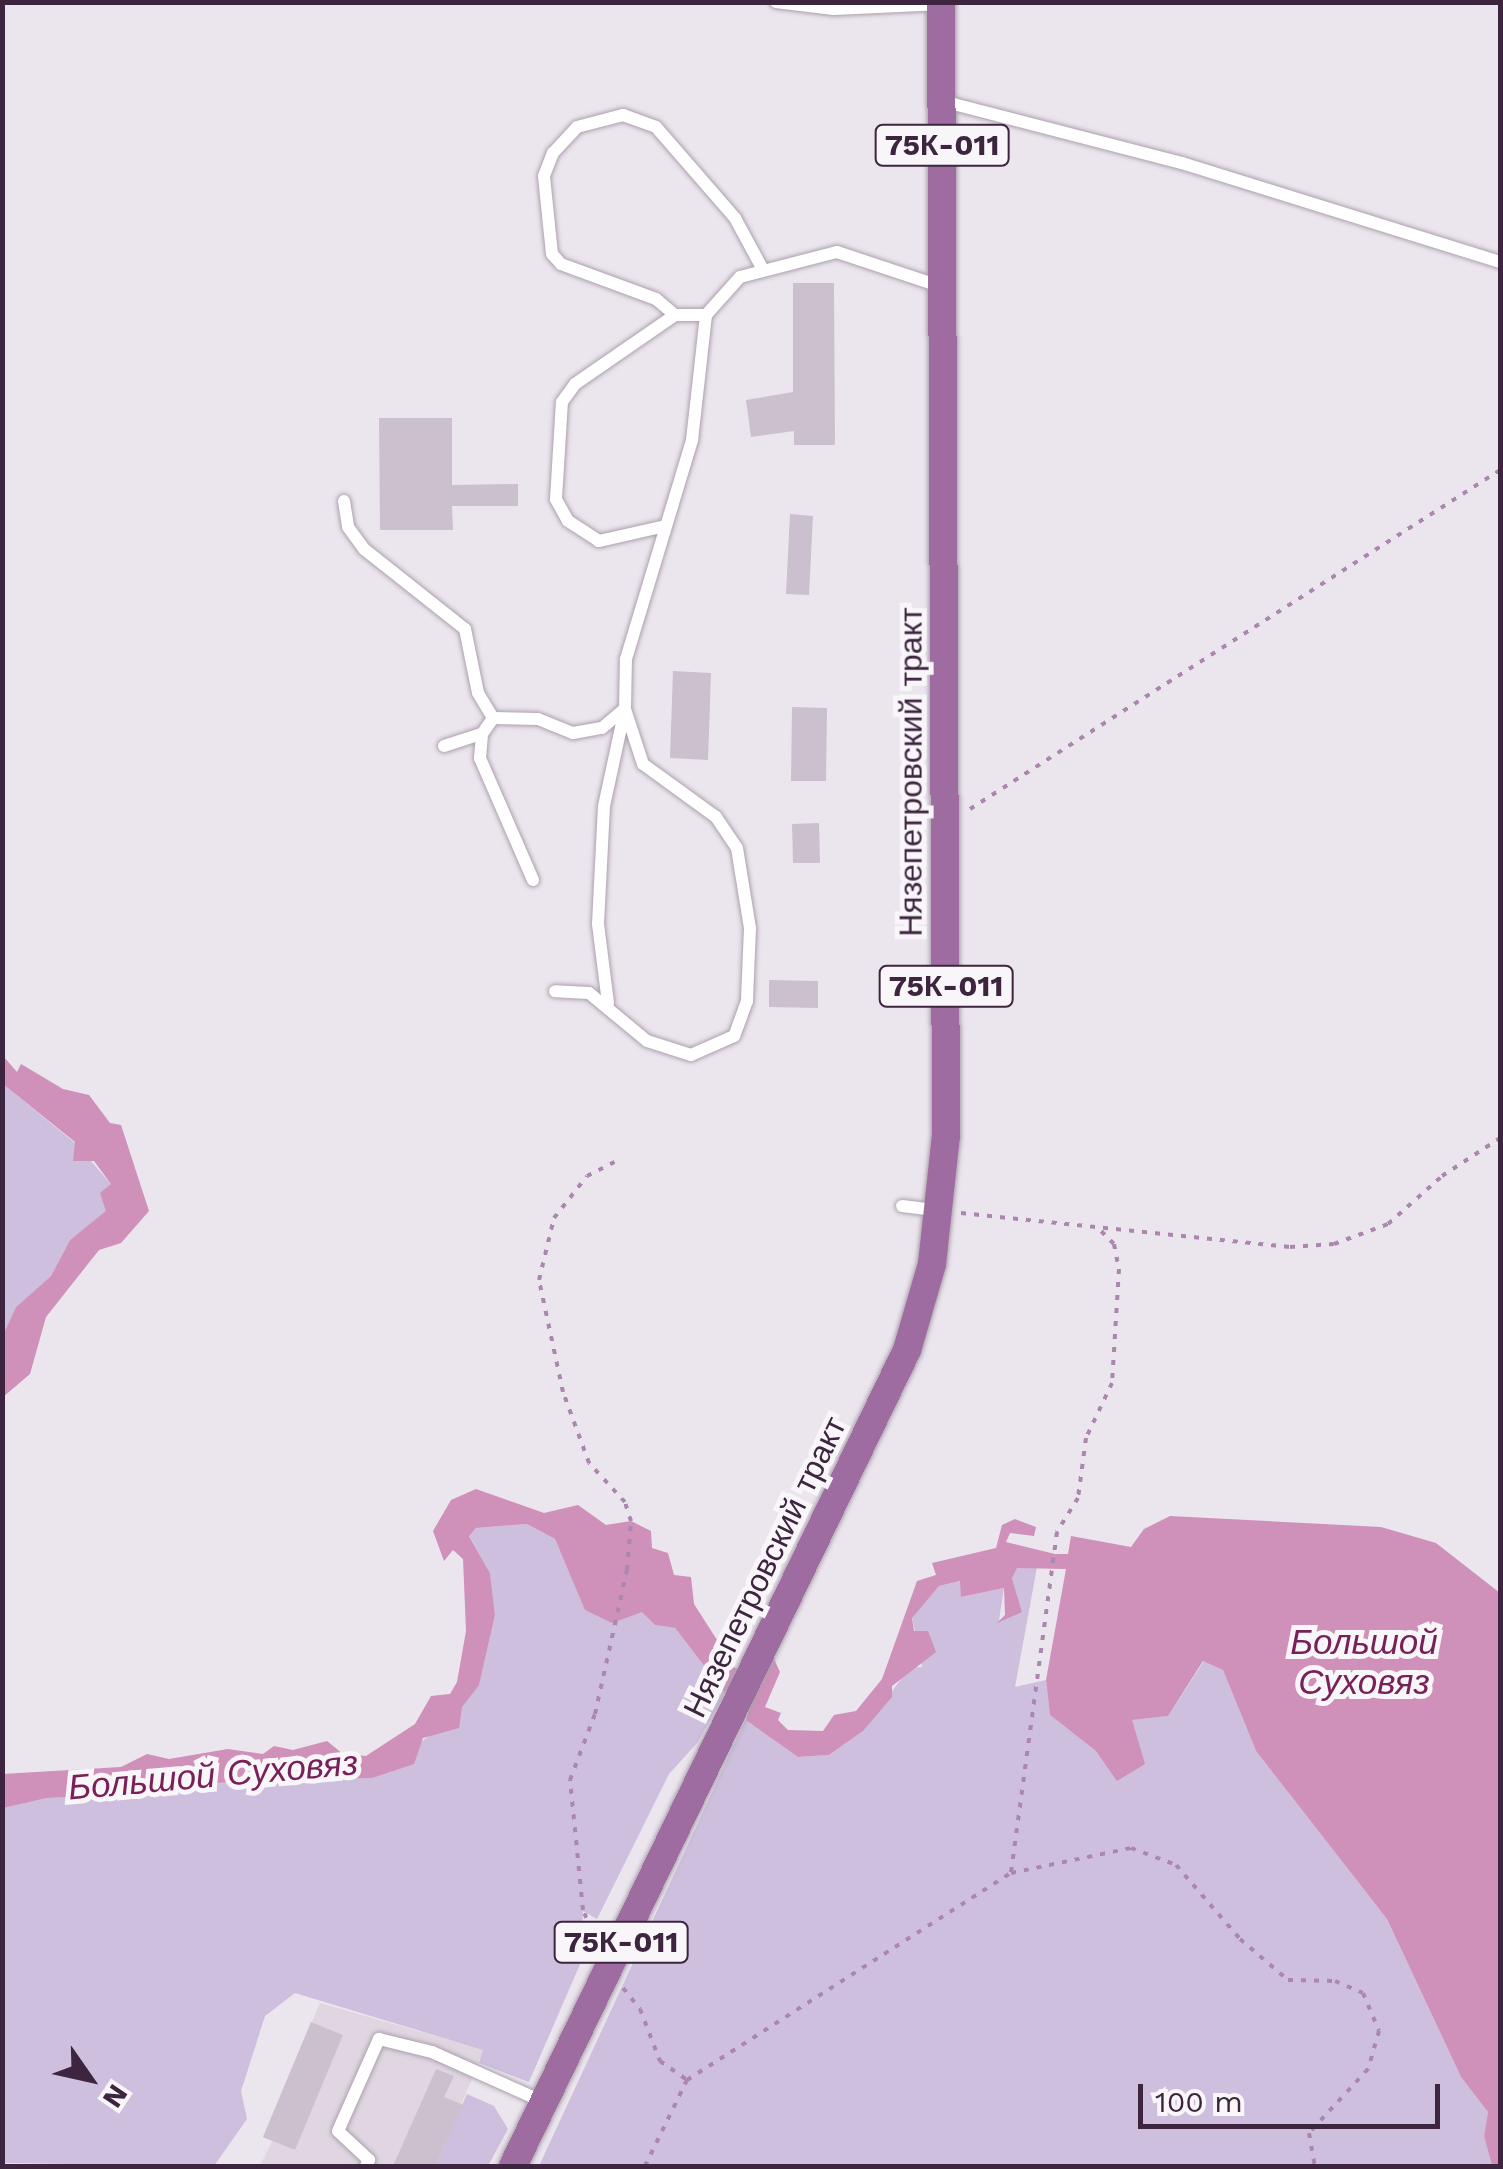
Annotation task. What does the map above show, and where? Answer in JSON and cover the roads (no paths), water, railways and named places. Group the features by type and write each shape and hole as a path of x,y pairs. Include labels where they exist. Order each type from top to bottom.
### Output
{"main road":[{"name":"Нязепетровский тракт","path":"513,2166 907,1350 940,1210 947,824 942,3"}],"lane":[{"path":"776,2 834,9 942,3"},
{"path":"942,101 1182,163 1500,262"},
{"path":"676,315 656,299 561,264 552,254 544,176 553,153 576,127 623,115 656,126 736,218 762,268"},
{"path":"608,1003 598,924 604,806 626,709 626,659 661,527 692,440 706,315 740,277 762,268 837,252 945,288"},
{"path":"661,527 600,542 568,520 556,499 560,414 574,384 676,315 706,315"},
{"path":"344,501 348,527 364,549 465,629 478,693 492,718"},
{"path":"492,718 538,719 572,733 602,728 626,709"},
{"path":"555,991 608,1003 648,1041 691,1054 734,1036 747,1001 750,928 737,848 716,817 644,764 626,709"},
{"path":"492,718 482,734 487,782 533,880"},
{"path":"444,746 482,734"},
{"path":"902,1206 940,1210"},
{"path":"366,2166 369,2160 338,2131 379,2039 432,2052 544,2102"}],"water":[{"path":"3,1056 17,1072 21,1064 63,1089 89,1095 110,1123 121,1125 149,1211 121,1243 99,1250 46,1317 30,1374 3,1397 3,1335 16,1307 51,1276 70,1240 106,1211 100,1193 111,1184 94,1161 73,1161 75,1142 3,1084"},
{"name":"Большой Суховяз","path":"476,1489 544,1513 578,1505 606,1525 631,1521 651,1531 652,1548 668,1553 674,1575 691,1577 694,1604 735,1668 761,1675 774,1659 780,1672 765,1707 781,1713 778,1720 788,1730 823,1731 834,1715 856,1711 882,1679 917,1581 936,1575 932,1563 996,1548 1002,1525 1015,1519 1036,1527 1034,1536 1010,1533 1006,1542 1055,1554 1068,1554 1071,1536 1131,1547 1144,1529 1170,1516 1381,1527 1436,1543 1500,1593 1500,2166 1492,2166 1484,2136 1488,2112 1461,2077 1387,1919 1256,1751 1223,1670 1203,1661 1168,1716 1132,1720 1145,1764 1117,1781 1096,1751 1050,1715 1046,1680 1066,1569 1017,1568 1012,1578 1022,1612 997,1623 1005,1615 1004,1588 961,1597 960,1581 939,1586 912,1618 914,1631 928,1631 936,1652 892,1686 892,1697 863,1731 829,1755 798,1757 746,1720 750,1706 725,1693 675,1628 655,1625 642,1612 612,1623 585,1610 555,1539 527,1524 476,1528 469,1536 490,1573 495,1615 479,1685 462,1707 459,1728 423,1738 414,1764 372,1778 214,1783 171,1793 47,1798 3,1808 2,1774 121,1767 147,1754 169,1759 228,1749 263,1754 274,1746 293,1750 327,1741 343,1754 366,1756 415,1724 431,1696 450,1694 457,1682 466,1631 463,1559 453,1550 444,1561 433,1531 451,1500"}]}
